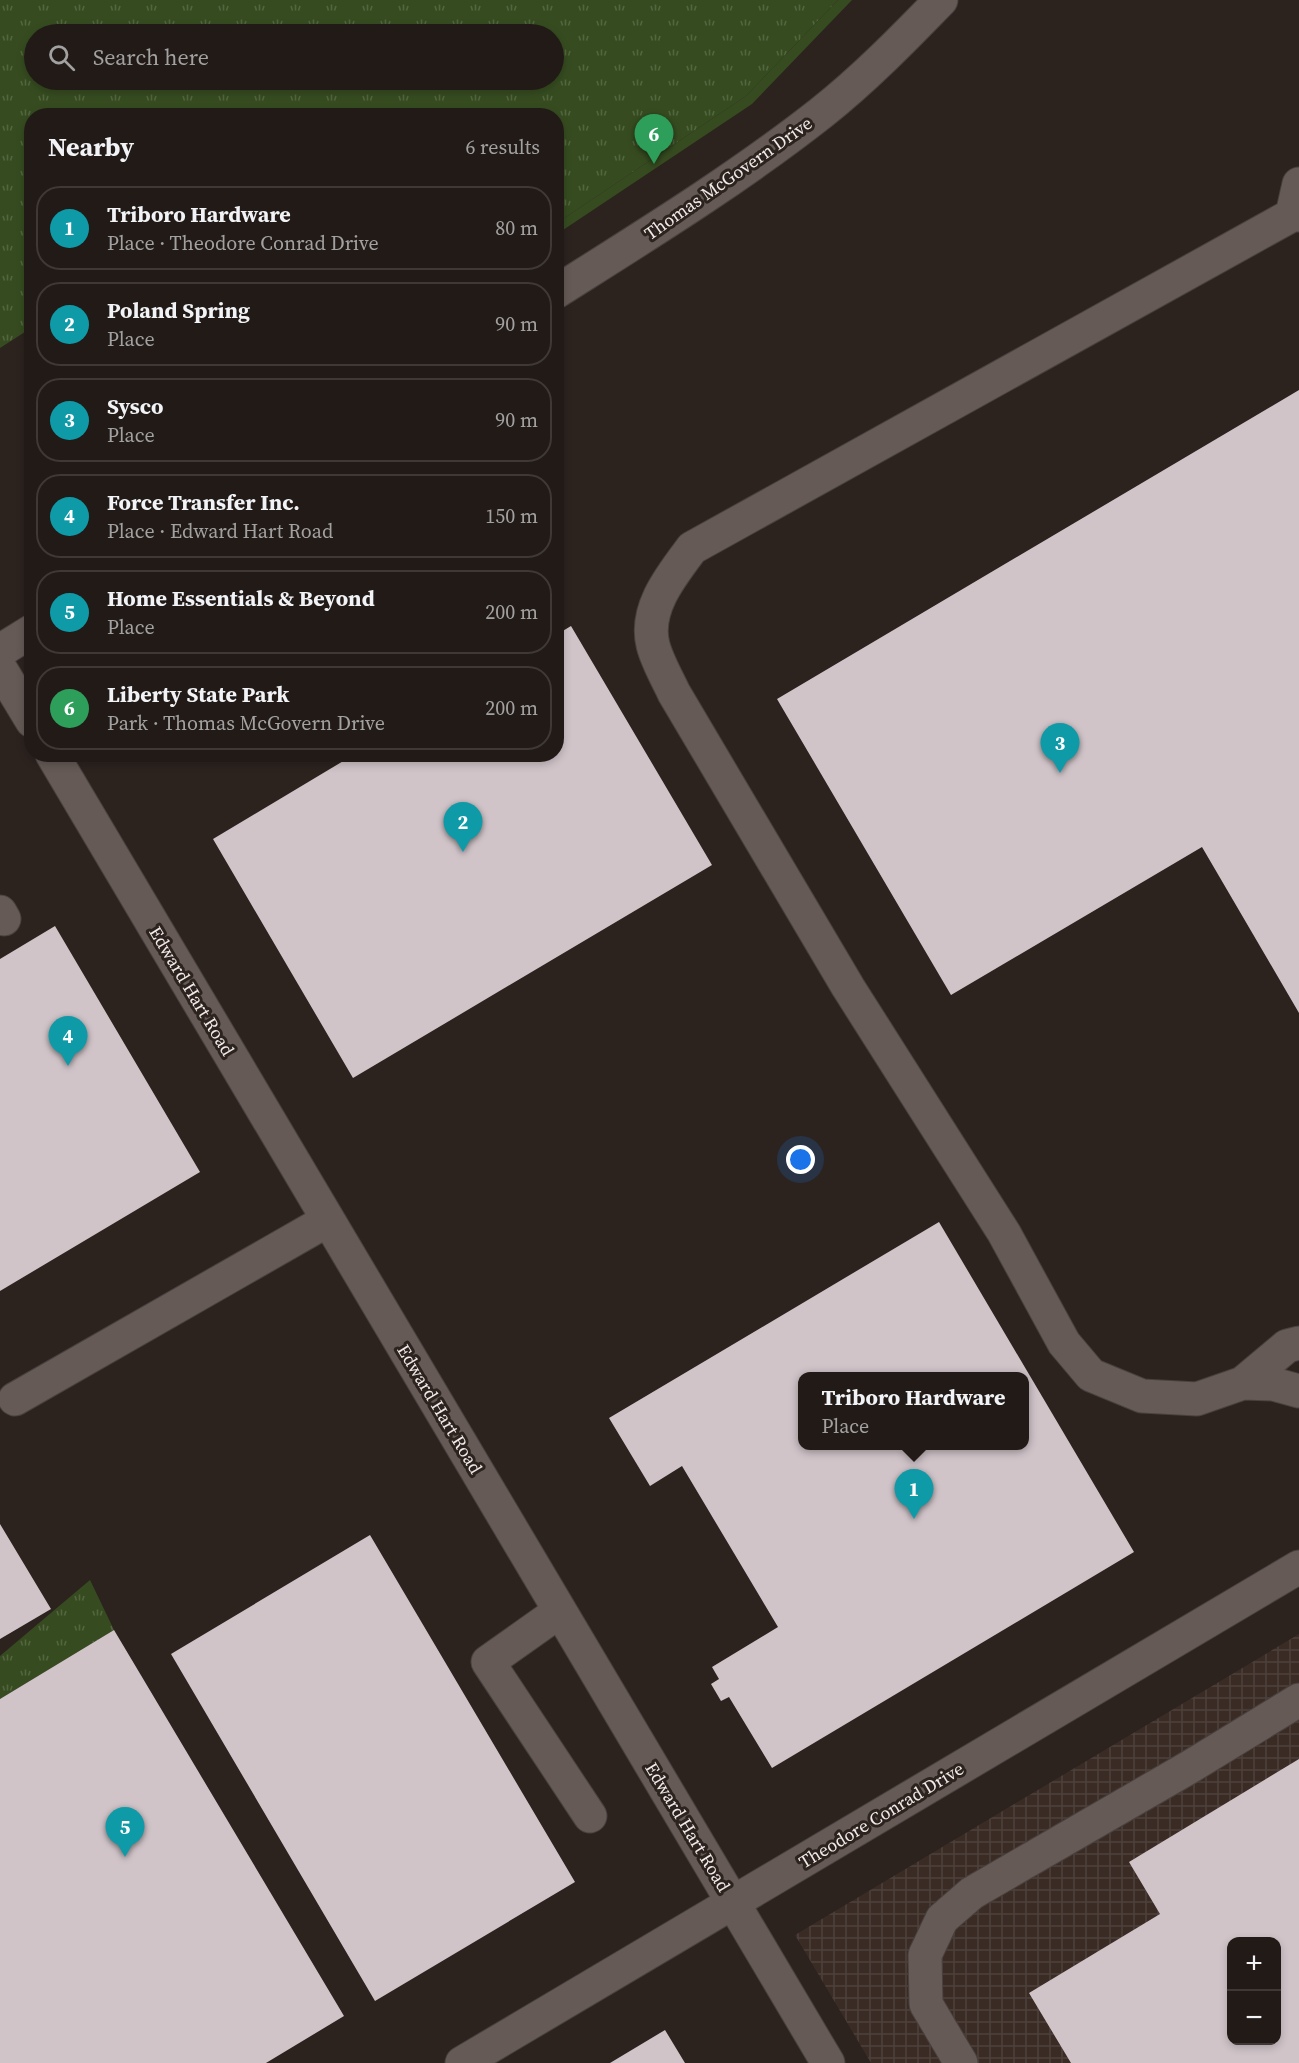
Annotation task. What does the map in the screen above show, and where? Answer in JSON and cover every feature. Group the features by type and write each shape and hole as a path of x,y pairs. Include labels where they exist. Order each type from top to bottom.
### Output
{"street":[{"name":"Thomas McGovern Drive","path":"564,287 752,166 814,118 890,52 941,0"},
{"path":"1297,205 692,548 668,581 651,619 653,646 674,693 848,987 1004,1233 1064,1343 1091,1375 1142,1396 1197,1400 1243,1383 1287,1346 1299,1343"},
{"path":"0,651 24,637"},
{"path":"0,668 24,708"},
{"name":"Edward Hart Road","path":"56,762 828,2063"},
{"path":"15,1399 328,1220"},
{"path":"1243,1383 1273,1384 1299,1391"},
{"name":"Theodore Conrad Drive","path":"462,2063 1299,1567"},
{"path":"560,1611 488,1662 590,1816"},
{"path":"961,2063 926,2004 925,1955 942,1919 972,1893 1188,1768 1299,1700"}],"shaded area":[{"path":"1299,1634 1299,2063 871,2063 795,1935"}],"green space":[{"path":"0,0 838,0 746,96 564,218 564,108 24,108 24,333 0,348"},
{"path":"838,0 852,0 752,104 564,229 564,218 746,96"},
{"path":"90,1580 114,1630 0,1699 0,1656"}],"building":[{"path":"1299,390 1299,1013 1202,847 951,995 777,699"},
{"path":"571,626 712,865 353,1078 213,839 342,762 564,762 564,630"},
{"path":"55,926 200,1172 0,1291 0,959"},
{"path":"939,1222 1028,1372 798,1372 798,1450 1029,1450 1029,1374 1134,1552 772,1768 729,1697 721,1701 711,1684 719,1679 712,1667 778,1627 682,1466 650,1486 609,1418"},
{"path":"0,1524 51,1609 0,1639"},
{"path":"370,1535 575,1882 375,2001 171,1654"},
{"path":"114,1630 344,2016 266,2063 0,2063 0,1699"},
{"path":"1299,1759 1299,2063 1071,2063 1029,1993 1160,1914 1129,1862"},
{"path":"665,2030 685,2063 610,2063"}],"place":[{"name":"Liberty State Park","path":"654,164"},
{"name":"Sysco","path":"1060,773"},
{"name":"Poland Spring","path":"463,852"},
{"name":"Force Transfer Inc.","path":"68,1066"},
{"name":"Triboro Hardware","path":"914,1519"},
{"name":"Home Essentials & Beyond","path":"125,1857"}]}
